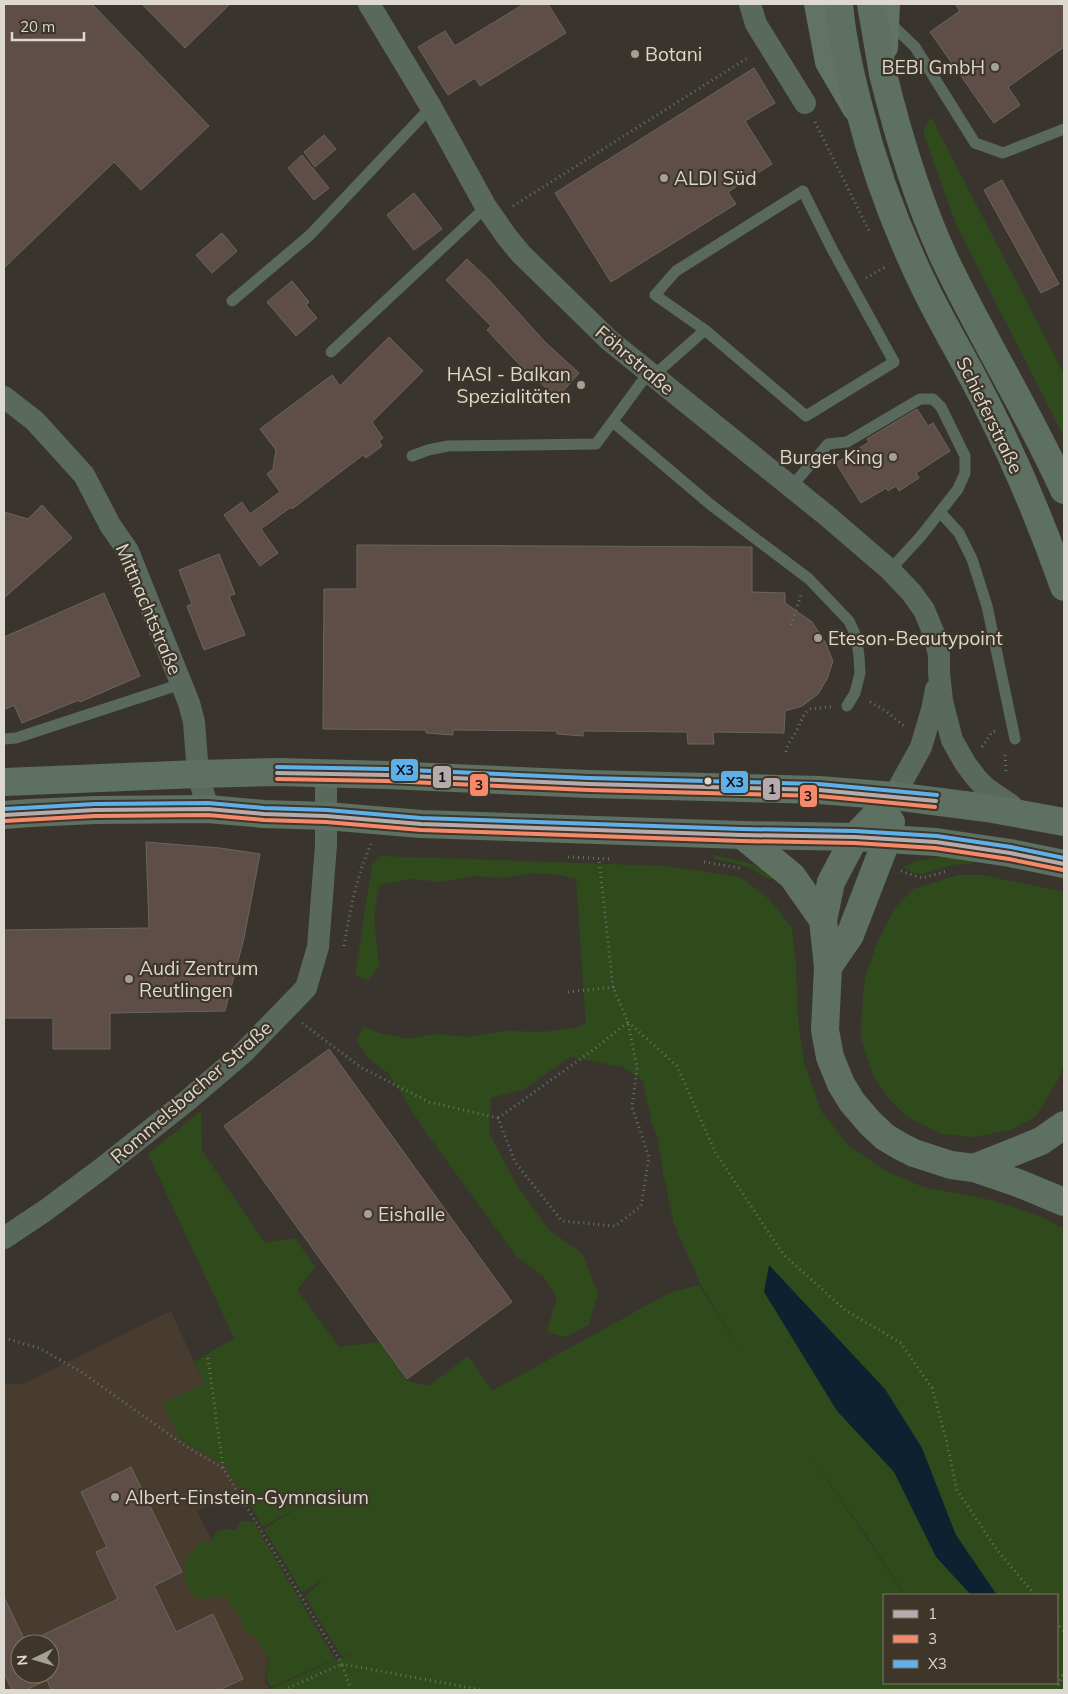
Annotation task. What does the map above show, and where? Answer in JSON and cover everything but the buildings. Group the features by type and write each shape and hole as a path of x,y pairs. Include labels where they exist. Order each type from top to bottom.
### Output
{"main road":[{"path":"818,4 829,62 861,118"},
{"name":"Schieferstraße","path":"839,4 849,68 861,118 882,184 895,252 928,293 1003,437 1054,557 1064,587"},
{"name":"Schieferstraße","path":"871,4 883,74 909,170 934,234 1064,490"},
{"path":"883,74 886,4"},
{"path":"4,782 279,772 589,784 810,789 894,796 987,808 1064,822"},
{"path":"894,796 855,837 831,882 823,920 828,967 825,1030 830,1056 841,1084 852,1102 875,1128 900,1146 951,1166 974,1168 1037,1190 1064,1202"},
{"path":"828,967 850,935 887,839 894,796"},
{"path":"4,815 95,810 208,809 430,824 855,837 954,845 1010,853 1064,864"},
{"path":"742,835 792,876 823,920"},
{"path":"974,1168 1041,1141 1064,1125"}],"street":[{"name":"Föhrstraße","path":"369,4 490,213 507,237 536,270 609,340 826,515 890,570 911,592 924,610 934,634 939,655 942,701 952,740 959,754 986,788 1026,815"},
{"path":"750,4 756,24 805,104"},
{"name":"Mittnachtstraße","path":"4,397 35,421 84,475 110,525 128,551 189,703 194,722 198,774 208,809"},
{"name":"Föhrstraße","path":"894,796 921,747 932,710 939,673"},
{"name":"Rommelsbacher Straße","path":"4,1238 46,1210 101,1169 188,1100 243,1053 306,988 318,947 326,845 326,774"}],"lane":[{"path":"871,4 915,47 975,143 1004,153 1064,129"},
{"path":"232,301 310,235 430,107"},
{"path":"803,191 852,285 894,362 806,416 705,330 655,295 676,271 803,191"},
{"path":"331,352 490,213"},
{"path":"412,456 448,446 596,444 652,374 705,330"},
{"path":"791,487 828,444 847,442 920,399 933,400 941,406 965,456 965,473 958,489 890,570"},
{"path":"612,422 711,505 808,579 849,621 856,636 860,673 855,693 847,706"},
{"path":"940,512 959,534 972,559 987,606 1015,739"},
{"name":"Mittnachtstraße","path":"4,739 16,738 181,684"}],"path":[{"path":"490,213 769,44"},
{"path":"805,104 871,234"},
{"path":"852,285 888,265 895,252"},
{"path":"792,624 796,606 808,579"},
{"path":"786,752 788,743 796,732 802,716 809,709"},
{"path":"884,710 904,726"},
{"path":"979,754 992,732 1013,727"},
{"path":"343,950 360,871 371,844"},
{"path":"498,1118 515,1162 562,1221 615,1226 640,1206 649,1157 632,1107 637,1068 628,1022 613,987 599,859"},
{"path":"699,861 747,870"},
{"path":"898,870 922,878"},
{"path":"568,992 613,987"},
{"path":"301,1022 362,1068 428,1102 498,1118 593,1050 628,1022"},
{"path":"628,1022 677,1066 715,1152 783,1254 845,1310 901,1343 932,1388 957,1490 997,1550 1034,1594"},
{"path":"4,1338 39,1348 83,1373 184,1445 223,1468"},
{"path":"208,1358 223,1468 342,1664 351,1690"},
{"path":"284,1690 342,1664 482,1690"},
{"path":"1057,1690 1064,1671"}],"shaded area":[{"name":"Albert-Einstein-Gymnasium","path":"171,1311 194,1362 255,1483 197,1511 268,1658 265,1683 269,1688 262,1690 4,1690 4,1384 23,1384"}],"green space":[{"path":"931,117 1064,374 1064,437 956,224 923,132"},
{"path":"713,855 753,865 775,876 771,879 768,878 745,866 714,859"},
{"path":"381,856 666,866 740,877 769,899 792,928 798,1019 804,1063 821,1111 848,1145 884,1170 923,1187 991,1200 1040,1216 1064,1229 1064,1690 268,1690 354,1653 341,1656 305,1596 325,1579 302,1592 264,1529 314,1498 263,1527 226,1467 179,1438 163,1403 205,1383 194,1362 234,1338 148,1154 201,1111 202,1151 265,1243 295,1238 315,1267 297,1290 339,1347 379,1342 407,1381 429,1386 468,1356 492,1391 669,1293 699,1285 748,1364 701,1285 674,1224 658,1139 652,1123 643,1081 623,1067 570,1057 524,1089 491,1098 489,1132 515,1183 550,1231 582,1253 598,1293 589,1325 565,1337 547,1332 557,1297 543,1276 517,1257 425,1131 389,1074 369,1059 357,1041 363,1027 408,1039 435,1034 467,1037 504,1031 543,1032 586,1024 576,879 559,875 534,873 504,878 473,876 441,882 412,879 379,885 374,917 379,967 368,980 355,976 372,865","holes":["797,1438 863,1530 904,1594 1058,1594 1058,1684 883,1684 883,1594 903,1594"]},
{"path":"942,857 976,860 974,863 953,865 922,874 911,872 903,867 916,861"},
{"path":"958,875 982,875 1064,892 1064,1063 1057,1082 1035,1117 1010,1130 973,1137 942,1134 906,1116 889,1099 873,1075 861,1039 865,978 877,943 895,908 913,889"},
{"path":"241,1521 254,1523 335,1659 271,1687 267,1680 269,1658 254,1637 243,1630 242,1620 225,1596 201,1599 192,1595 186,1578 185,1565 195,1548 202,1541 210,1543 216,1532 225,1529 236,1530"}],"water":[{"path":"769,1265 885,1389 922,1448 956,1535 996,1594 970,1594 936,1557 894,1472 837,1411 764,1292"}],"transit line":[{"name":"X3","path":"277,767 819,784 937,795"},
{"name":"1","path":"277,773 819,790 936,801"},
{"name":"3","path":"277,779 819,796 935,807"},
{"name":"X3","path":"4,809 95,804 208,803 421,818 855,831 937,836 1011,847 1064,858"},
{"name":"1","path":"4,815 95,810 208,809 421,824 855,837 936,842 1010,853 1064,864"},
{"name":"3","path":"4,821 95,816 208,815 421,830 855,843 935,848 1009,859 1063,870"}],"place":[{"name":"Botani","path":"635,54"},
{"name":"BEBI GmbH","path":"995,67"},
{"name":"ALDI Süd","path":"664,178"},
{"name":"HASI - Balkan Spezialitäten","path":"581,385"},
{"name":"Burger King","path":"893,457"},
{"name":"Eteson-Beautypoint","path":"818,638"},
{"name":"Audi Zentrum Reutlingen","path":"129,979"},
{"name":"Eishalle","path":"368,1214"},
{"name":"Albert-Einstein-Gymnasium","path":"115,1497"}]}
